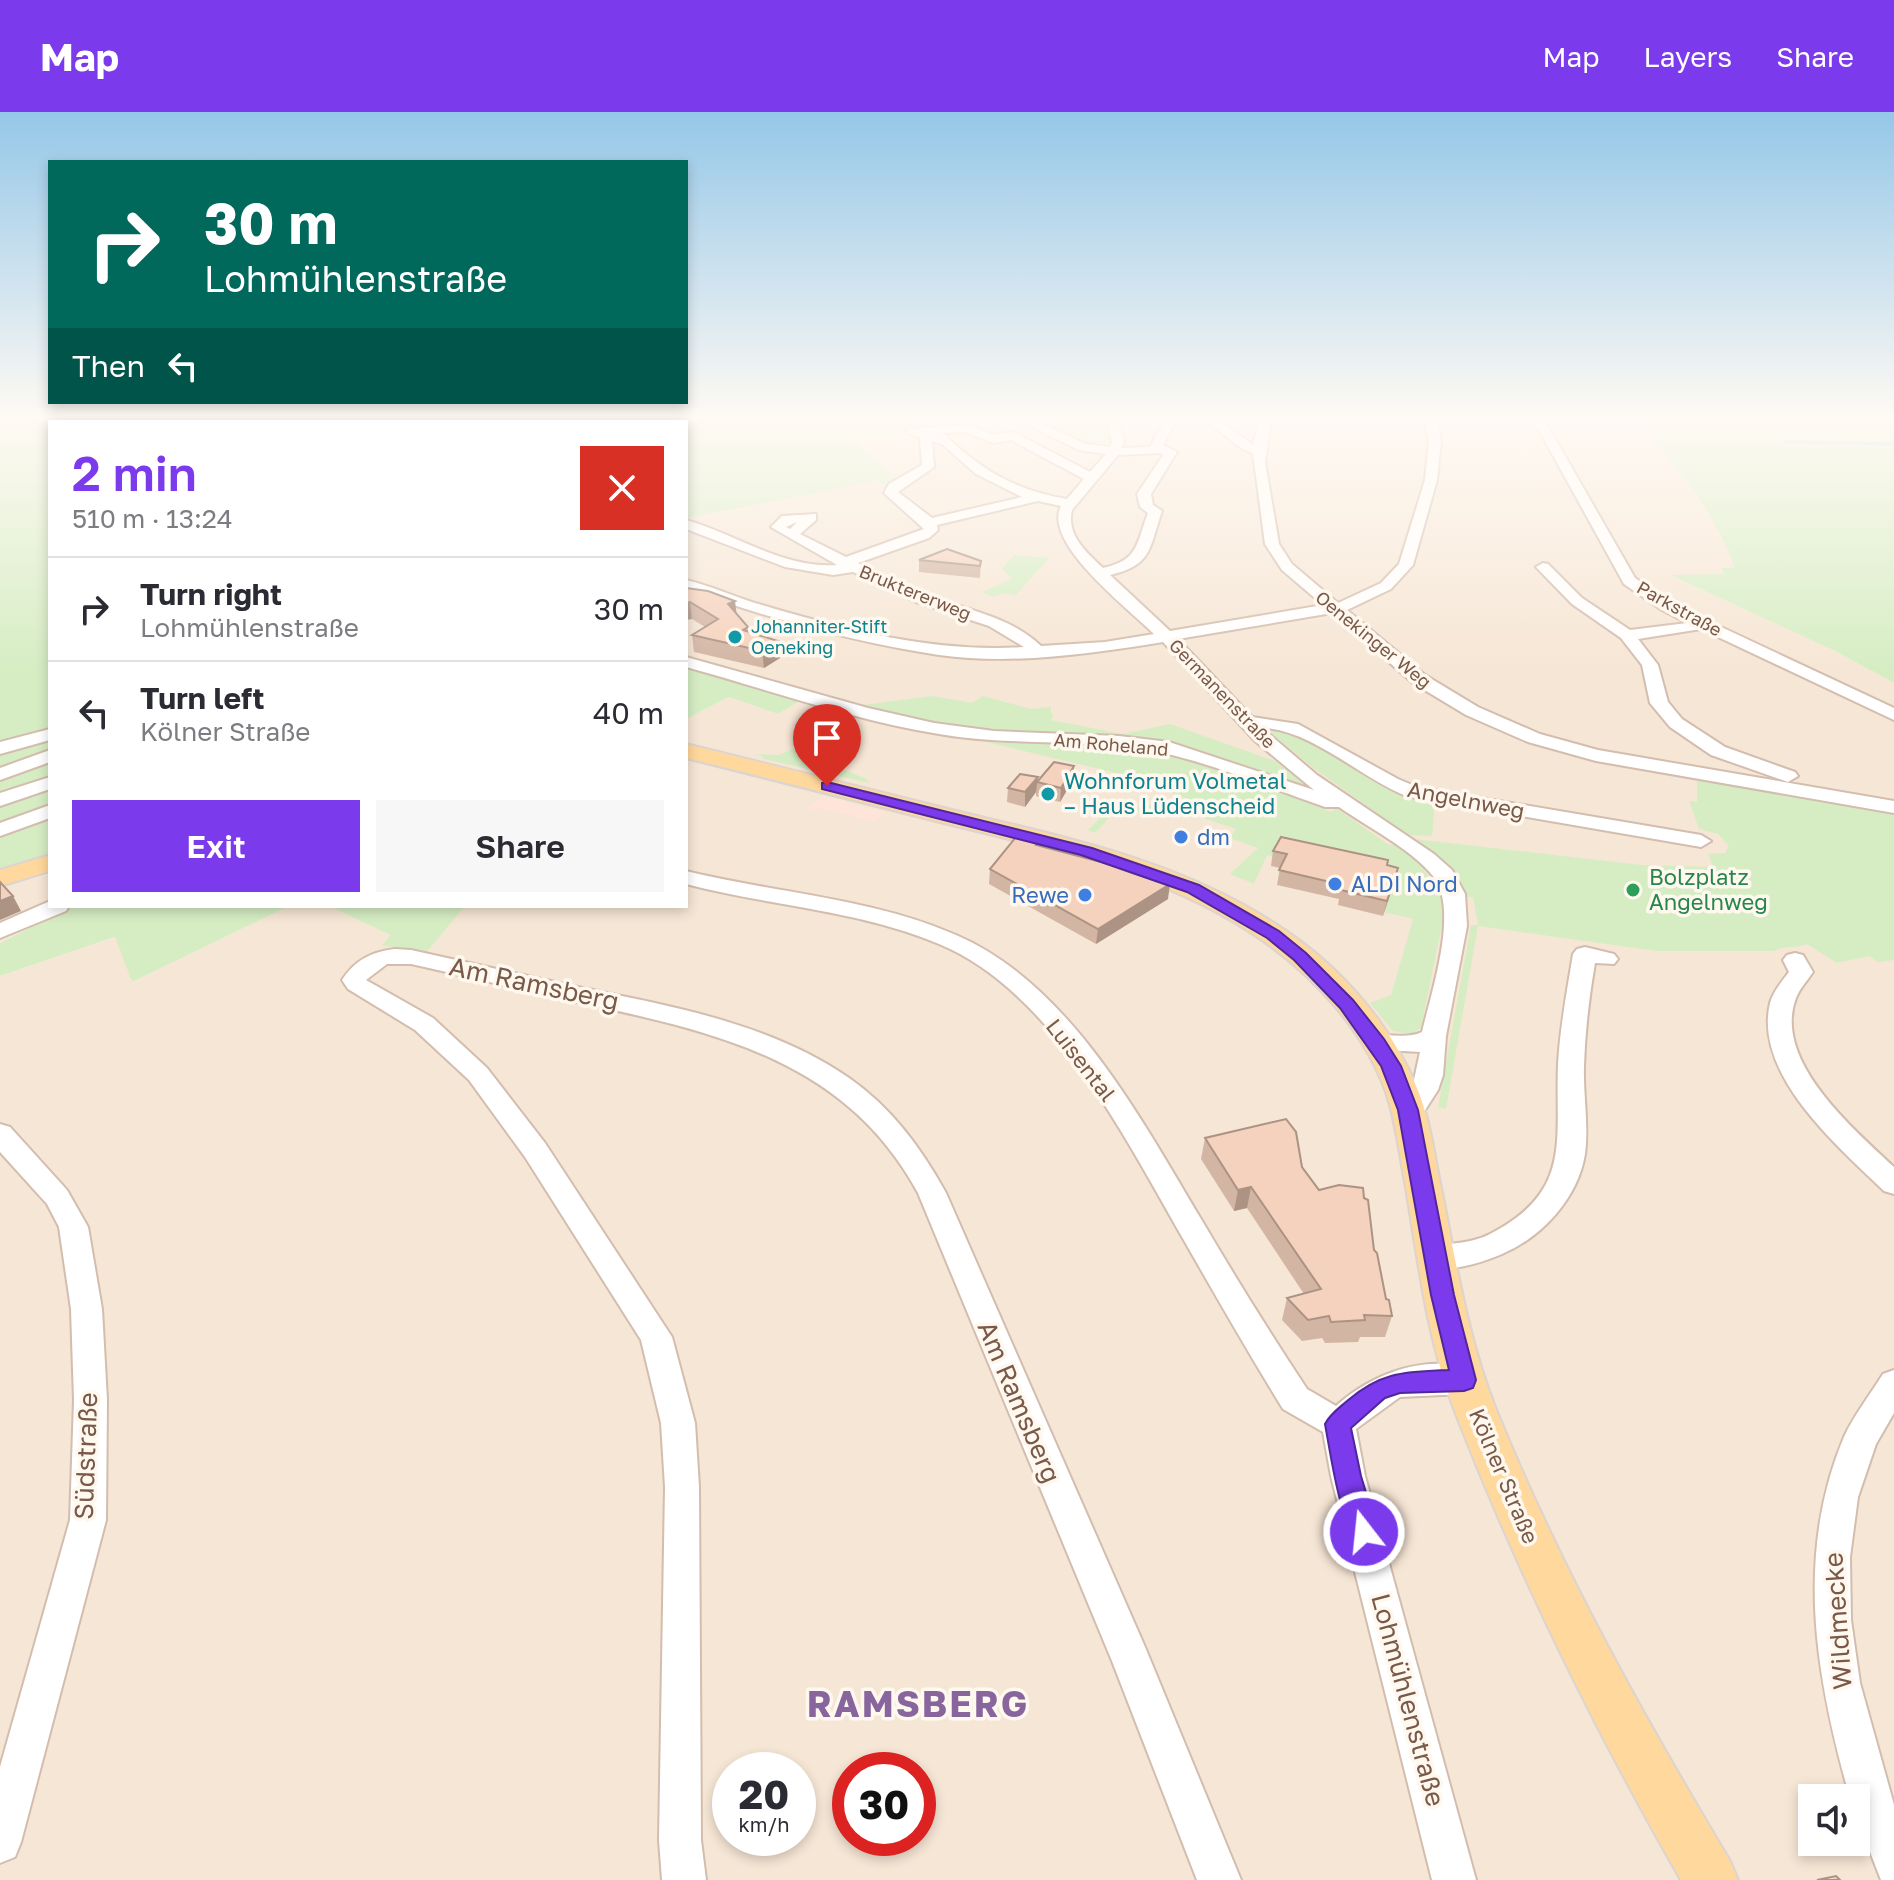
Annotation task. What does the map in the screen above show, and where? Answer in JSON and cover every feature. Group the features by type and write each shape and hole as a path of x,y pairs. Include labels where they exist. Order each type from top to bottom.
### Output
{"main road":[{"name":"Kölner Straße","path":"688,752 1086,851 1193,889 1260,927 1300,957 1340,996 1384,1054 1409,1114 1435,1257 1464,1380 1533,1547 1656,1785 1711,1880"},
{"path":"0,878 48,864"}],"street":[{"path":"688,525 736,548 829,570 931,530 929,523 904,504"},
{"path":"929,523 1012,504"},
{"name":"Germanenstraße","path":"1068,504 1063,518 1066,533 1079,553 1166,637 1246,722 1310,779 1427,858 1444,875 1456,897 1456,926 1425,1090 1409,1114"},
{"path":"1100,573 1126,568 1136,560 1155,511 1146,504"},
{"name":"Oenekinger Weg","path":"1268,504 1275,551 1296,576 1422,681 1472,711 1534,738 1622,761 1894,807"},
{"path":"688,585 791,619 941,650 1083,650 1350,605 1386,586 1406,565 1424,504"},
{"name":"Parkstraße","path":"1585,504 1629,581 1644,593 1894,715"},
{"name":"Bruktererweg","path":"791,535 903,591 1020,635 1038,652"},
{"path":"1543,567 1577,601 1627,635 1650,665 1659,703 1676,723 1718,751 1811,783 1817,786 1820,794"},
{"path":"1627,635 1666,632 1703,624"},
{"name":"Am Roheland","path":"688,663 970,734 1141,743 1169,748 1361,813"},
{"name":"Angelnweg","path":"1246,722 1278,723 1302,730 1371,776 1413,792 1701,841"},
{"path":"0,748 48,735"},
{"path":"0,774 48,757"},
{"path":"0,800 48,784"},
{"path":"0,830 48,812"},
{"name":"Luisental","path":"688,878 758,896 914,925 960,944 1013,980 1085,1061 1129,1122 1295,1399 1338,1424"},
{"path":"0,931 53,908"},
{"name":"Am Ramsberg","path":"684,1880 680,1840 682,1487 678,1423 662,1356 656,1337 628,1290 495,1094 465,1061 424,1024 356,984 357,974 392,954 727,1028 782,1049 819,1068 881,1118 906,1148 932,1193 1125,1648 1219,1880"},
{"path":"1435,1257 1466,1256 1493,1244 1531,1220 1554,1194 1571,1154 1572,1035 1585,954 1606,959"},
{"path":"1795,960 1801,972 1783,1000 1780,1014 1789,1062 1817,1106 1894,1184"},
{"path":"1384,1054 1417,1066 1432,1048"},
{"name":"Südstraße","path":"0,1134 70,1217 76,1234 87,1307 90,1470 88,1520 0,1842"},
{"path":"1338,1424 1376,1391 1399,1382 1464,1380"},
{"name":"Wildmecke","path":"1894,1384 1858,1441 1846,1471 1832,1531 1843,1699 1860,1768 1894,1864"},
{"name":"Lohmühlenstraße","path":"1338,1424 1348,1476 1400,1682 1412,1712 1454,1880"}],"shaded area":[{"path":"754,504 1704,504 1722,533 1736,569 1727,574 1672,576 1837,652 1894,683 1894,1880 0,1880 0,976 116,937 132,982 285,908 333,908 390,935 382,944 425,953 463,908 688,908 688,718 729,697 778,714 807,696 688,664 688,516"},
{"path":"824,796 885,812 875,822 819,808 807,808"},
{"path":"48,875 48,908 69,908 0,943 0,887"}],"green space":[{"path":"0,504 48,504 48,858 0,872"},
{"path":"688,504 761,504 688,518"},
{"path":"1701,504 1894,504 1894,683 1837,652 1670,575 1725,574 1721,568 1735,568"},
{"path":"1014,555 1049,558 1016,595 1003,593 993,597 981,592 1012,579 1002,569"},
{"path":"688,664 808,696 778,714 729,697 688,718"},
{"path":"933,696 972,703 983,696 1031,709 1051,707 1051,714 1054,715 1051,720 1123,734 1170,724 1275,761 1316,793 1184,750 972,733 855,706"},
{"path":"1281,727 1321,746 1374,782 1397,792 1435,801 1432,836 1408,835 1312,767 1270,732"},
{"path":"965,737 1106,742 1168,750 1312,799 1308,803 1331,812 1336,808 1389,845 1394,844 1426,872 1445,910 1421,1028 1411,1034 1393,1031 1370,1003 1391,995 1413,919 1384,912 1394,883 1267,855 1254,884 1230,874 1258,848 1230,838 1236,829 1171,807 1110,817 1095,833 1088,830 1104,814 1187,799 1129,776"},
{"path":"792,749 867,779 869,783 764,759 755,754 779,755"},
{"path":"1697,778 1894,812 1894,960 1877,962 1870,956 1837,963 1807,944 1774,951 1657,951 1478,926 1446,1109 1438,1107 1471,925 1478,925 1473,897 1467,897 1452,871 1414,839 1642,865 1713,867 1708,854 1725,853 1729,846 1718,834 1699,829 1689,801 1697,802"},
{"path":"69,908 285,908 132,982 115,937 0,976 0,943"},
{"path":"333,908 463,908 426,953 382,945 390,935"}],"building":[{"path":"947,549 981,561 980,566 919,560"},
{"path":"688,588 708,591 735,601 728,604 748,627 743,630 778,641 762,651 692,635 718,619 690,602"},
{"path":"1054,762 1074,766 1061,788 1037,782"},
{"path":"1020,774 1038,777 1025,792 1008,788"},
{"name":"Rewe","path":"1020,832 1042,837 1036,845 1154,876 1170,884 1098,929 990,869"},
{"path":"1281,837 1388,860 1387,865 1398,868 1387,901 1341,890 1343,885 1279,870 1287,854 1273,851"},
{"path":"0,882 13,896 0,901"},
{"path":"1286,1119 1296,1132 1302,1167 1319,1190 1339,1185 1363,1188 1364,1198 1368,1200 1374,1250 1392,1316 1364,1315 1365,1320 1331,1322 1329,1316 1308,1320 1287,1298 1321,1289 1251,1187 1238,1190 1205,1138"},
{"path":"1836,1876 1840,1880 1817,1880"}],"place":[{"name":"Johanniter-Stift Oeneking","path":"735,637"},
{"name":"Wohnforum Volmetal – Haus Lüdenscheid","path":"1048,794"},
{"name":"dm","path":"1181,837"},
{"name":"ALDI Nord","path":"1335,884"},
{"name":"Bolzplatz Angelnweg","path":"1633,890"},
{"name":"Rewe","path":"1085,895"}],"district":[{"name":"RAMSBERG","path":"918,1704"}],"route":[{"path":"827,786 1086,851 1142,868 1193,889 1273,935 1300,957 1347,1004 1377,1043 1391,1066 1408,1110 1433,1247 1464,1380 1399,1382 1376,1391 1338,1424 1348,1476 1364,1532"}]}
